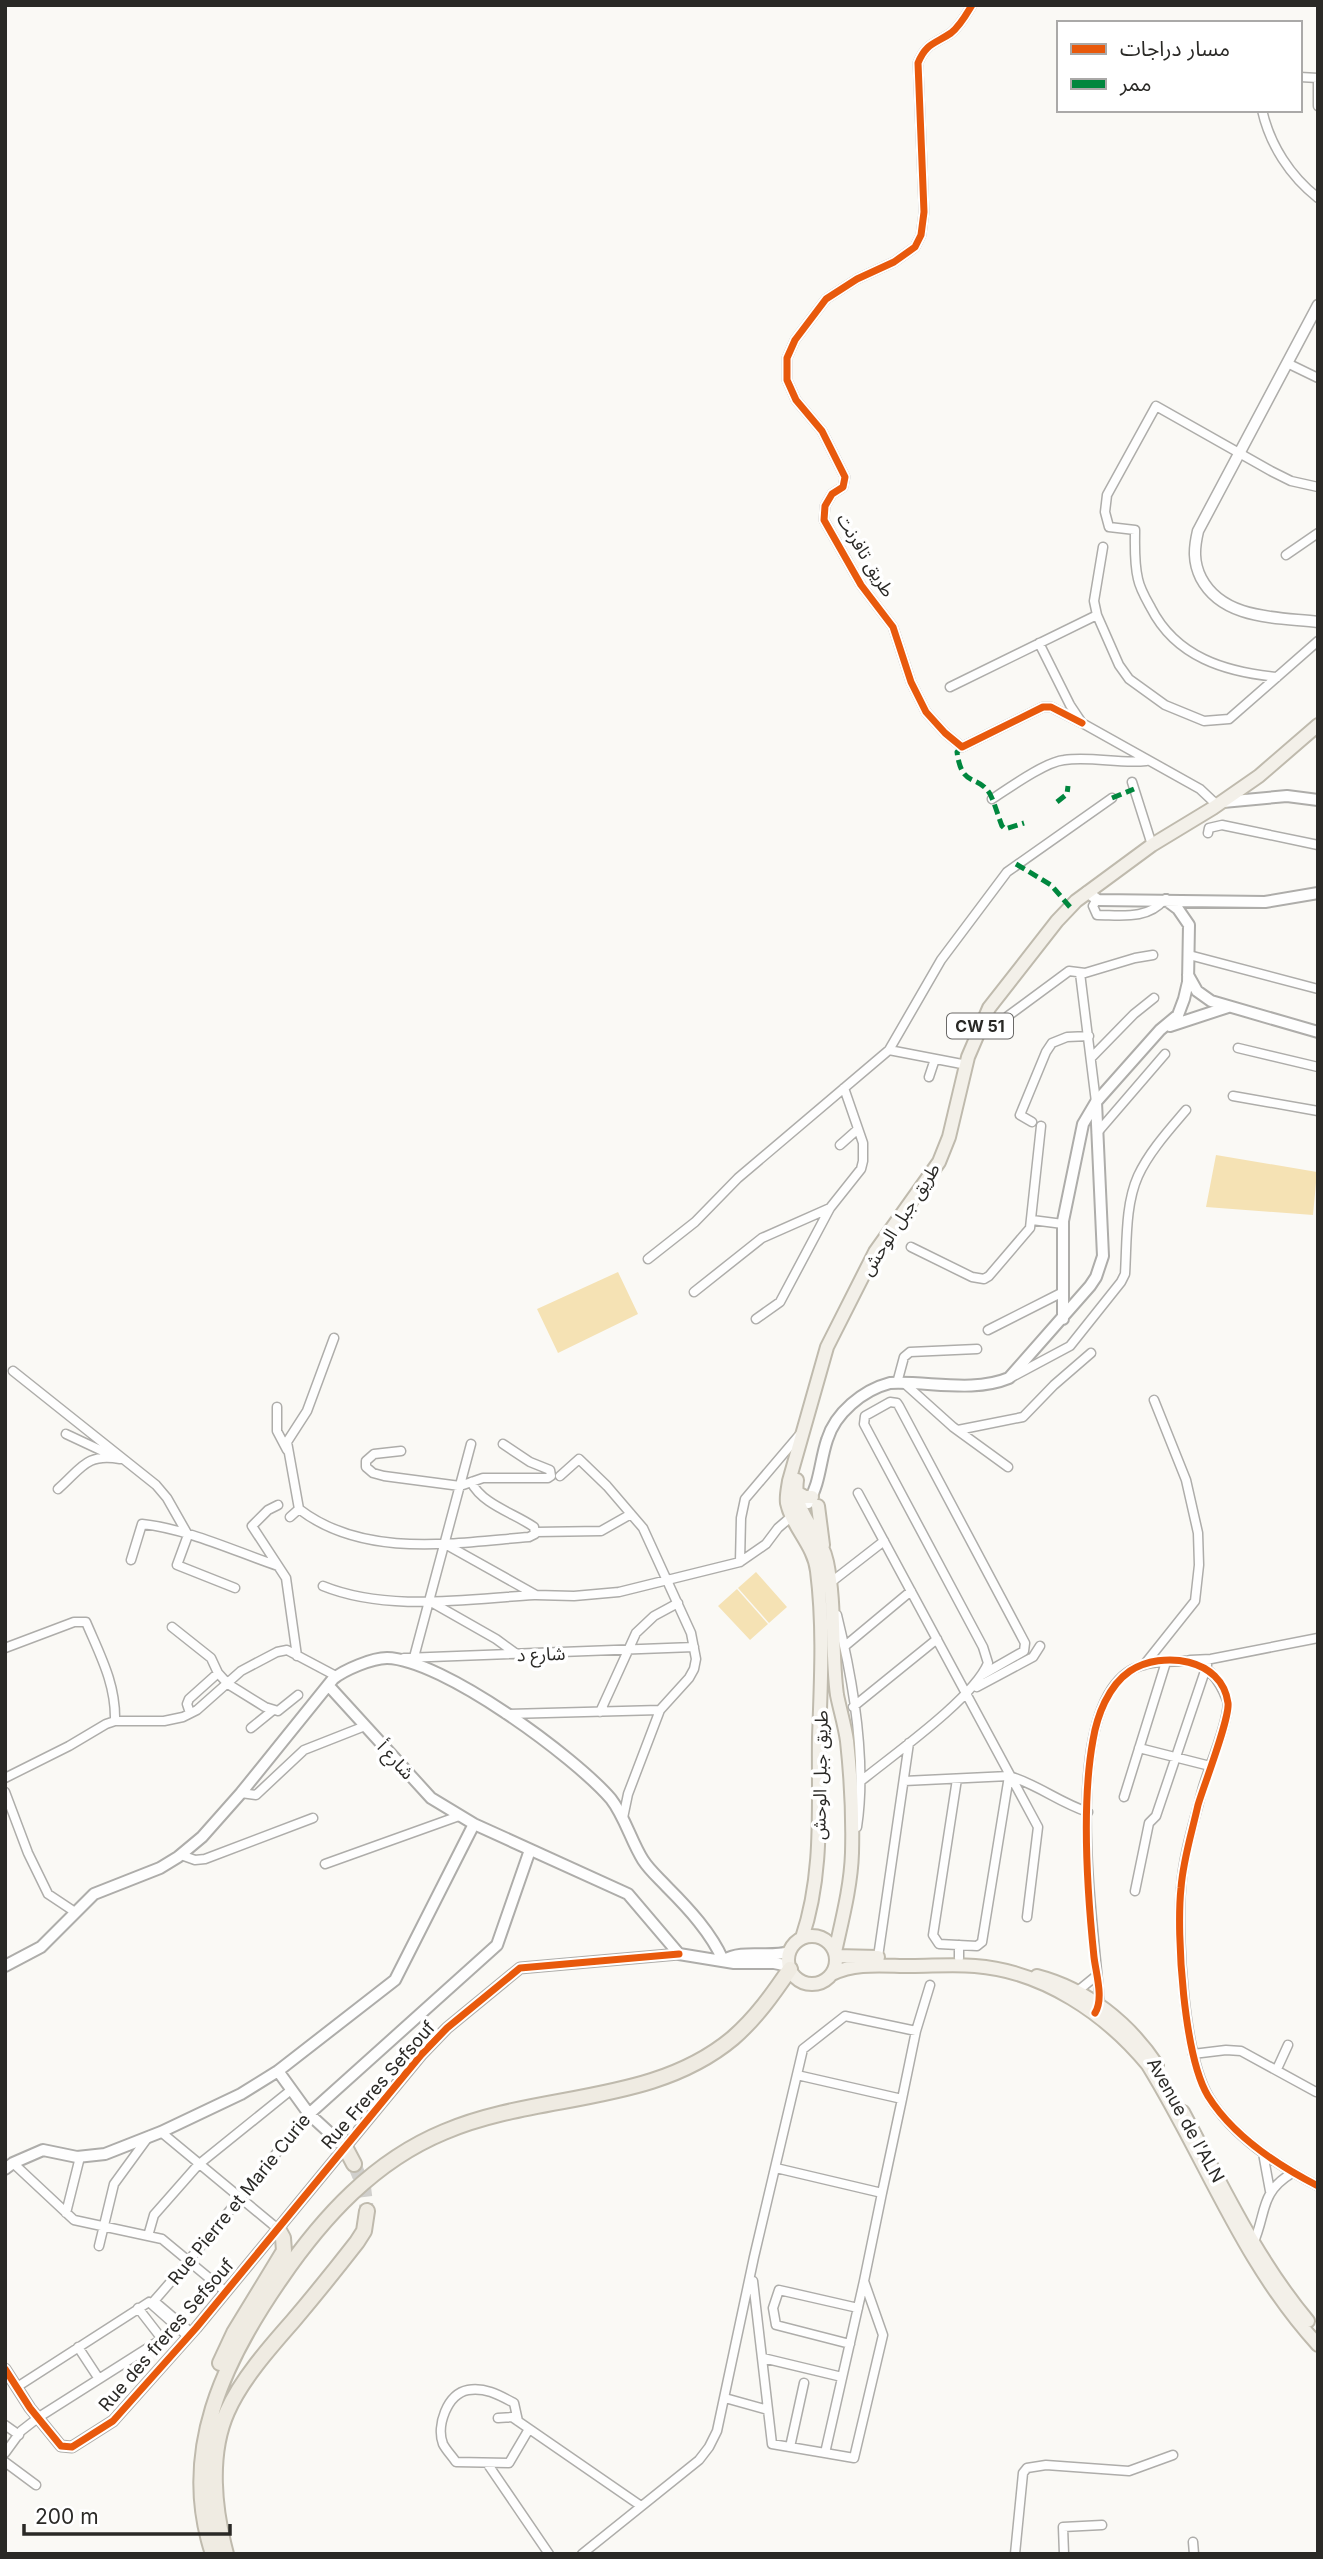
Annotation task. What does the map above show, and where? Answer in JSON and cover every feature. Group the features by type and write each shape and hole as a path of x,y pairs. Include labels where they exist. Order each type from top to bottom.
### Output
{"highway":[{"path":"203,2452 214,2402 226,2369 241,2340 310,2236 364,2181 412,2147 464,2124 554,2101 622,2089 684,2068 731,2039 743,2028 759,2011 789,1967"},
{"path":"345,2147 354,2164"},
{"path":"226,2554 215,2499 216,2463 227,2411 265,2353 357,2242 364,2231 367,2211"},
{"path":"213,2554 204,2519 201,2485 206,2407 212,2383 233,2333 284,2251 283,2238 278,2229"}],"main road":[{"name":"طريق جبل الوحش","path":"802,1938 813,1900 818,1859 821,1609 817,1567 799,1518 786,1501 789,1481 827,1347 875,1252 939,1162 949,1138 977,1032 989,1008 1057,921 1152,845 1259,776 1318,725"},
{"path":"1220,803 1287,796 1318,800"},
{"path":"1092,895 1165,900 1275,901 1318,893"},
{"path":"1063,1319 1063,1224 1083,1124 1096,1102 1178,1015 1184,999 1188,975 1189,925 1178,909 1165,900"},
{"path":"1188,975 1203,996 1318,1032"},
{"path":"1164,1028 1229,1006"},
{"path":"831,1589 823,1549 823,1530 815,1501 827,1439 837,1421 868,1391 878,1386 900,1383 981,1386 997,1384 1009,1378 1063,1319 1096,1276 1103,1256 1096,1102"},
{"path":"803,1435 796,1492 799,1518 823,1549"},
{"path":"796,1492 815,1501"},
{"path":"799,1518 815,1501"},
{"name":"طريق جبل الوحش","path":"831,1589 837,1693 846,1738 849,1772 852,1854 836,1954"},
{"path":"5,1966 41,1947 101,1890 152,1872 181,1855 242,1793 343,1670 387,1658 413,1661 463,1687 551,1745 590,1777 613,1801 644,1862 700,1924 723,1960"},
{"name":"شارع أ","path":"332,1681 365,1726 430,1798 474,1824 628,1894 680,1954"},
{"path":"9,2166 43,2150 80,2157 105,2154 161,2132 241,2094 278,2071 395,1980 474,1824"},
{"name":"Rue Pierre et Marie Curie","path":"309,2113 497,1945 530,1850"},
{"path":"723,1960 733,1956 789,1952 802,1938 812,1936 822,1938 836,1954 832,1974"},
{"path":"789,1952 789,1967"},
{"path":"836,1954 878,1957 959,1952 1052,1980 1098,2010 1147,2065 1283,2304 1318,2345"},
{"path":"680,1954 734,1963 774,1963 789,1967 800,1981 810,1984 821,1983 844,1968 856,1966 976,1966 1011,1973 1074,1994"},
{"path":"278,2071 309,2113 345,2147"},
{"path":"1250,2246 1318,2332"}],"street":[{"name":"طريق تافرنت","path":"972,5 965,18 951,32 934,41 922,52 918,63 924,212 921,235 915,247 906,255 858,279 826,299 795,340 787,358 787,380 796,400 822,431 845,477 843,487 832,494 825,506 824,520 860,584 893,627 911,682 926,712 944,733 962,747 1043,707 1051,707 1082,723"},
{"path":"1318,81 1318,106"},
{"path":"1262,112 1266,127 1279,152 1305,188 1318,198"},
{"path":"1316,621 1256,614 1232,607 1213,595 1199,573 1194,547 1198,531 1318,305"},
{"path":"1287,363 1318,378"},
{"path":"1277,677 1252,675 1224,668 1191,654 1177,643 1153,613 1138,580 1135,530 1109,527 1105,512 1107,495 1156,406 1291,481 1318,487"},
{"path":"1286,555 1318,533"},
{"path":"1103,547 1094,601 1097,615 1119,665 1129,679 1165,705 1191,717 1212,722 1229,719 1318,641"},
{"path":"950,687 1097,615"},
{"path":"1039,643 1082,723 1220,803"},
{"path":"992,799 1049,765 1065,759 1148,761"},
{"path":"1132,782 1152,845"},
{"path":"648,1259 695,1222 738,1178 889,1050 941,960 1007,872 1112,798"},
{"path":"1208,833 1209,828 1222,825 1318,845"},
{"path":"1008,1016 1069,971 1080,972 1153,955"},
{"path":"1189,955 1318,989"},
{"path":"1080,972 1096,1102"},
{"path":"1091,1058 1134,1014 1154,998"},
{"path":"911,1247 972,1277 984,1279 1026,1234 1032,1220 1036,1124 1020,1115 1046,1052 1058,1039 1089,1036"},
{"path":"1238,1048 1318,1067"},
{"path":"889,1050 967,1065"},
{"path":"1097,1133 1165,1054"},
{"path":"929,1077 935,1059"},
{"path":"756,1319 780,1301 830,1208 860,1169 864,1152 844,1088"},
{"path":"1233,1096 1318,1111"},
{"path":"1009,1378 1070,1346 1121,1282 1125,1273 1130,1210 1137,1178 1148,1158 1186,1110"},
{"path":"840,1144 858,1129"},
{"path":"694,1292 762,1238 830,1208"},
{"path":"1032,1220 1063,1224"},
{"path":"988,1330 1063,1292"},
{"path":"287,1450 290,1436 307,1411 334,1338"},
{"path":"977,1349 910,1352 904,1357 900,1383 1008,1467"},
{"path":"958,1430 1023,1417 1091,1353"},
{"path":"13,1371 167,1498 188,1535 177,1565 235,1588"},
{"path":"1144,1665 1195,1601 1199,1564 1198,1533 1186,1480 1154,1399"},
{"path":"861,1781 966,1692 982,1675 988,1663 987,1656 864,1424 865,1416 890,1402 899,1406 1025,1643 1024,1651 982,1675"},
{"path":"277,1406 277,1431 287,1450 299,1509 322,1523 360,1537 398,1543 445,1544 529,1537 536,1532 601,1531 631,1514"},
{"path":"66,1434 123,1460"},
{"path":"740,1562 741,1518 745,1499 803,1435"},
{"path":"413,1661 471,1444"},
{"path":"401,1451 374,1454 366,1461 366,1467 373,1473 384,1476 460,1486 483,1478 551,1476 550,1470 530,1462 503,1444"},
{"path":"58,1489 94,1457 123,1460"},
{"path":"559,1476 579,1459 631,1514 648,1536 691,1633 694,1647 696,1659 689,1678 660,1710 628,1794 622,1820"},
{"path":"471,1482 475,1491 534,1527 536,1532"},
{"path":"858,1493 1038,1827 1027,1917"},
{"path":"278,1505 268,1510 253,1526 286,1578 297,1656"},
{"path":"290,1517 299,1509"},
{"path":"323,1586 365,1599 400,1602 536,1594 575,1596 608,1593 740,1562 766,1544 778,1528 799,1518"},
{"path":"131,1560 142,1524 188,1535 278,1566"},
{"path":"831,1589 884,1541"},
{"path":"445,1544 536,1594"},
{"name":"طريق جبل الوحش","path":"831,1589 845,1646 861,1781 861,1801 852,1854"},
{"path":"845,1646 911,1591"},
{"path":"428,1601 496,1639 518,1655"},
{"path":"600,1712 636,1633 654,1616 678,1603"},
{"path":"5,1648 74,1622 86,1622 109,1675 116,1700 115,1721"},
{"path":"172,1627 211,1658 218,1673 228,1684 272,1711"},
{"path":"1177,1661 1211,1659 1318,1638"},
{"path":"853,1707 937,1639"},
{"path":"966,1692 1033,1657 1040,1646"},
{"name":"شارع د","path":"413,1661 694,1647"},
{"path":"5,1778 106,1724 115,1721 164,1721 190,1713 241,1671 277,1651 287,1650 332,1681"},
{"path":"1135,1891 1149,1823 1156,1816 1211,1659"},
{"path":"1098,2010 1088,1812 1095,1727 1115,1685 1129,1671 1144,1665 1189,1660 1206,1668 1219,1682 1228,1703 1227,1716 1190,1838 1181,1888 1181,1949 1186,2013 1193,2054 1207,2094 1224,2119 1292,2173 1318,2186"},
{"path":"1124,1797 1166,1662"},
{"path":"190,1713 187,1704 189,1699 218,1673"},
{"path":"251,1728 272,1711 284,1709 298,1695"},
{"path":"506,1714 660,1710"},
{"path":"242,1793 256,1795 304,1750 365,1726"},
{"path":"878,1957 909,1743"},
{"path":"1139,1748 1210,1766"},
{"path":"904,1781 1009,1776 1024,1780 1074,1808 1088,1812"},
{"path":"957,1779 933,1935 939,1944 959,1952 977,1947 982,1942 1009,1776"},
{"path":"5,1792 28,1853 48,1894 75,1912"},
{"path":"325,1864 459,1816"},
{"path":"181,1855 195,1860 205,1859 313,1818"},
{"name":"Rue Freres Sefsouf","path":"278,2229 421,2055 447,2028 520,1968 680,1954"},
{"path":"1074,1994 1096,1976"},
{"path":"825,2453 916,2031 930,1985"},
{"path":"582,2554 699,2460 717,2431 803,2049 845,2016 916,2031"},
{"path":"1276,2069 1288,2045"},
{"path":"1193,2054 1241,2051 1316,2092"},
{"path":"797,2075 902,2099"},
{"path":"148,2236 153,2215 198,2165 291,2090"},
{"name":"Rue Pierre et Marie Curie","path":"138,2308 149,2302 184,2333 187,2329 154,2301 190,2261 239,2196 309,2113"},
{"path":"161,2132 278,2229"},
{"path":"99,2246 114,2184 149,2136"},
{"path":"1263,2152 1270,2191"},
{"path":"66,2213 80,2157"},
{"path":"9,2166 74,2220 162,2239 226,2292"},
{"path":"776,2168 881,2193"},
{"path":"1250,2246 1270,2191 1292,2173"},
{"name":"Rue des freres Sefsouf","path":"5,2369 30,2408 61,2446 72,2447 113,2421 278,2229"},
{"path":"751,2272 772,2444 854,2458 883,2335 864,2281"},
{"path":"850,2344 776,2325 773,2308 779,2290 858,2308"},
{"path":"5,2453 19,2435 39,2417 162,2339 138,2308 17,2387"},
{"path":"78,2347 99,2379"},
{"path":"763,2358 842,2377"},
{"path":"790,2447 804,2383"},
{"path":"518,2421 514,2403 492,2391 470,2390 459,2393 449,2405 441,2424 443,2444 456,2462 509,2463 529,2429"},
{"path":"725,2398 768,2410"},
{"path":"498,2418 512,2417 641,2506"},
{"path":"5,2425 19,2435"},
{"path":"1016,2554 1023,2473 1027,2468 1046,2465 1129,2471 1173,2455"},
{"path":"5,2462 36,2485"},
{"path":"486,2463 549,2554"},
{"path":"1064,2554 1063,2527 1102,2525"},
{"path":"1193,2542 1194,2554"}],"shaded area":[{"path":"1216,1155 1317,1172 1313,1215 1206,1207"},
{"path":"618,1272 638,1314 558,1353 537,1309"},
{"path":"756,1572 787,1607 769,1623 738,1588"},
{"path":"737,1589 768,1624 750,1640 718,1606"}],"tunnel":[{"path":"354,2164 364,2187 367,2211"}],"marked path":[{"path":"962,747 957,752 962,771 990,794 1002,826 1005,829 1024,823"},
{"path":"1057,802 1067,794 1068,786"},
{"path":"1112,798 1134,789"},
{"path":"1016,864 1051,885 1070,907"}],"cycle path":[{"path":"972,5 957,27 928,48 918,63 924,212 921,235 915,247 894,262 857,279 826,299 795,340 787,358 787,380 796,400 822,431 845,477 843,487 832,494 825,506 824,520 861,585 893,627 911,682 926,712 962,747 1043,707 1051,707 1082,723"},
{"path":"1095,2013 1099,1994 1089,1904 1086,1820 1089,1765 1097,1721 1115,1685 1130,1671 1143,1664 1158,1661 1189,1662 1215,1676 1228,1703 1221,1737 1198,1805 1181,1888 1181,1964 1193,2053 1208,2096 1230,2124 1272,2159 1318,2186"},
{"path":"5,2369 30,2408 61,2446 72,2447 113,2421 196,2328 421,2055 447,2028 520,1968 679,1954"}]}
